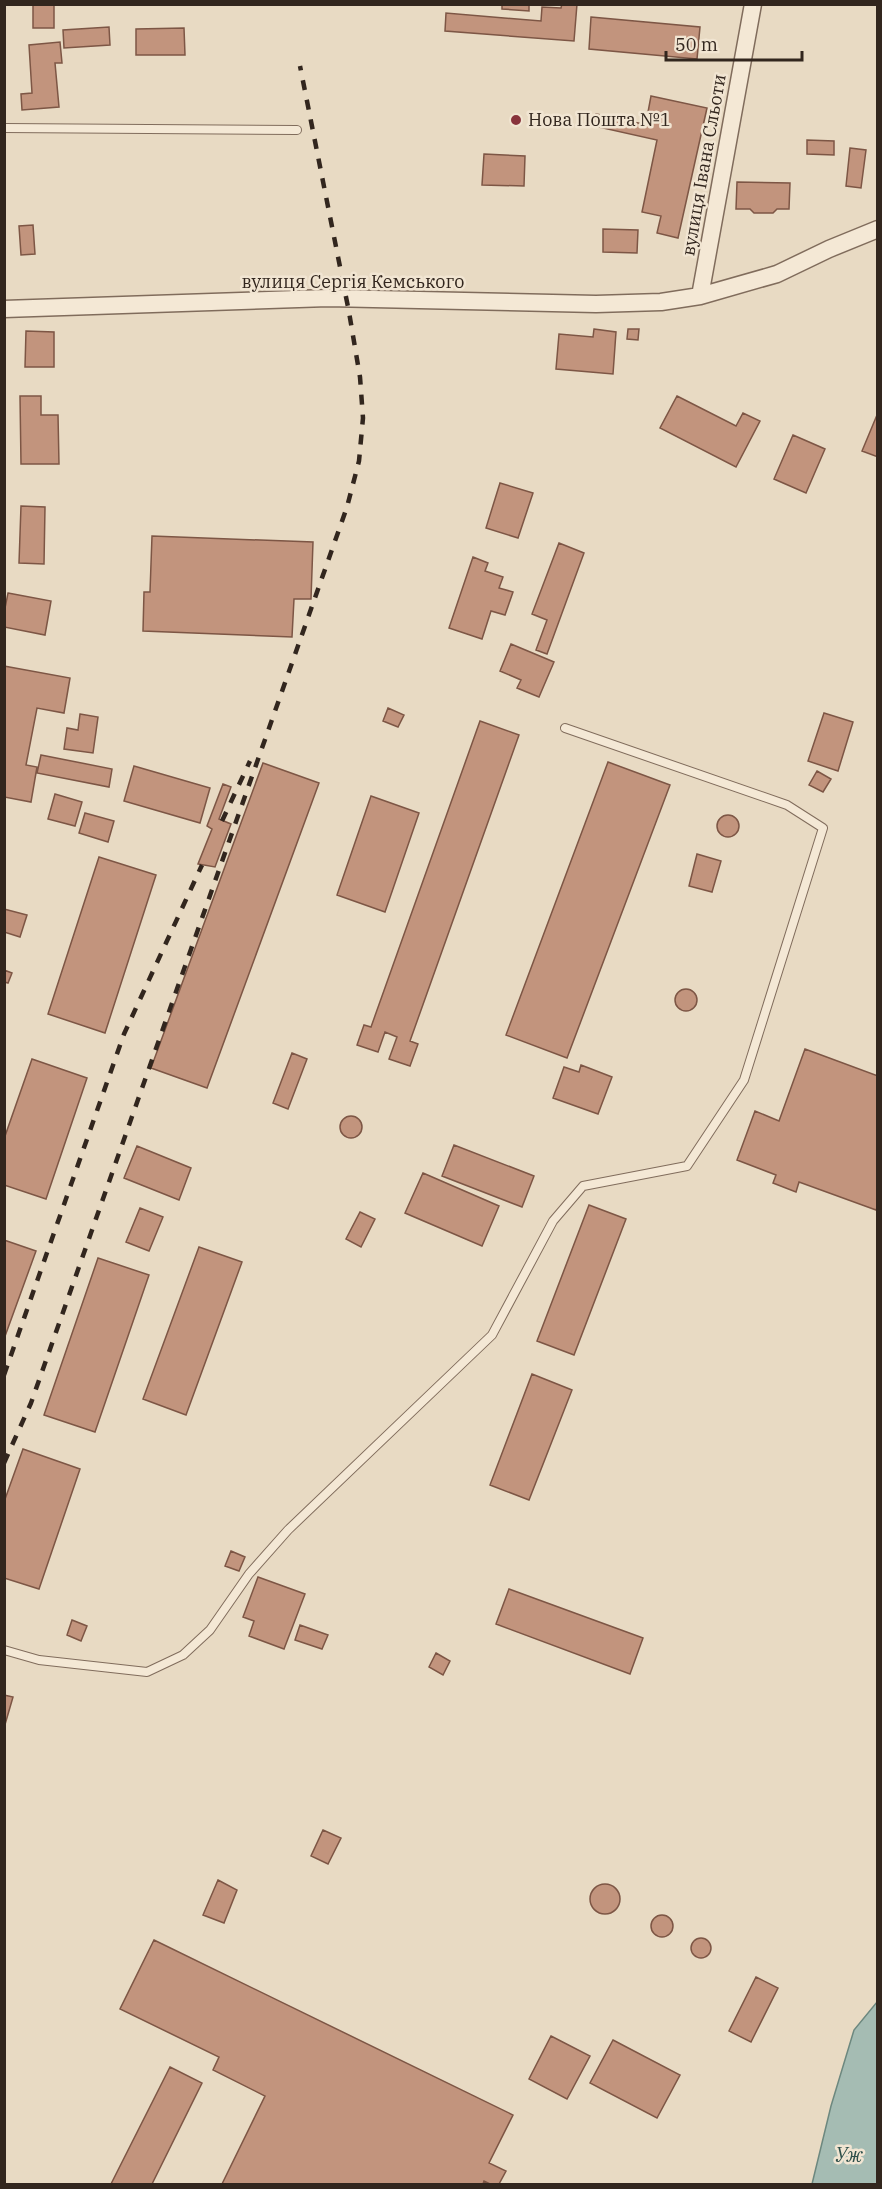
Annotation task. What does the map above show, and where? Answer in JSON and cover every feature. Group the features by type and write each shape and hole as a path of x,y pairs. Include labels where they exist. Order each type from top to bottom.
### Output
{"street":[{"name":"вулиця Івана Сльоти","path":"700,296 753,4"},
{"name":"вулиця Сергія Кемського","path":"4,309 328,298 596,304 661,302 700,296 777,274 878,229"}],"lane":[{"path":"4,128 297,130"},
{"path":"4,1650 39,1660 147,1672 183,1655 210,1630 249,1574 288,1530 492,1335 553,1221 583,1186 687,1166 744,1080 824,828 787,805 564,728"}],"water":[{"name":"Уж","path":"877,2002 877,2184 812,2184 831,2106 854,2030"}],"building":[{"path":"33,4 54,4 54,28 33,28"},
{"path":"502,4 529,4 529,11 502,9"},
{"path":"562,4 577,4 574,41 445,31 446,13 541,21 542,7 561,8"},
{"path":"591,17 700,27 697,59 589,49"},
{"path":"109,27 110,45 64,48 63,30"},
{"path":"184,28 185,55 136,55 136,29"},
{"path":"60,42 62,63 55,63 59,107 22,110 21,94 32,93 29,45"},
{"path":"651,96 707,108 678,238 657,233 661,216 642,212 657,140 594,126 596,114 652,126 655,113 648,112"},
{"path":"807,140 834,141 834,155 807,154"},
{"path":"850,148 866,150 861,188 846,186"},
{"path":"484,154 525,156 524,186 482,185"},
{"path":"737,182 790,183 789,209 777,209 773,213 754,213 750,209 736,209"},
{"path":"33,225 35,254 21,255 19,226"},
{"path":"603,229 638,230 637,253 603,252"},
{"path":"594,329 616,332 613,374 556,369 559,334 593,337"},
{"path":"628,329 639,329 638,340 627,339"},
{"path":"26,331 54,332 54,367 25,367"},
{"path":"20,396 41,396 41,415 58,415 59,464 21,464"},
{"path":"677,396 736,426 743,413 760,421 736,467 660,428"},
{"path":"878,415 878,457 862,451"},
{"path":"793,435 825,449 806,493 774,479"},
{"path":"500,483 533,493 518,538 486,528"},
{"path":"21,506 45,507 44,564 19,563"},
{"path":"152,536 313,542 311,599 294,599 292,637 143,631 144,592 150,592"},
{"path":"559,543 584,553 547,654 536,650 547,620 532,614"},
{"path":"473,557 488,563 485,571 503,577 499,588 513,592 505,615 491,611 482,639 449,628"},
{"path":"8,593 51,601 45,635 4,627"},
{"path":"511,644 554,662 539,697 517,688 521,680 500,671"},
{"path":"4,666 70,678 64,713 37,708 26,765 37,767 31,802 4,797"},
{"path":"388,708 404,715 398,727 383,721"},
{"path":"824,713 853,722 838,771 808,761"},
{"path":"80,714 98,717 93,753 64,749 67,728 78,730"},
{"path":"480,721 519,735 410,1041 418,1044 410,1066 389,1059 397,1037 385,1032 378,1052 357,1045 364,1025 371,1027"},
{"path":"41,755 112,769 109,787 37,773"},
{"path":"608,762 670,785 567,1058 506,1035"},
{"path":"263,763 319,783 207,1088 151,1068"},
{"path":"134,766 210,788 200,823 124,801"},
{"path":"817,771 831,779 823,792 809,785"},
{"path":"223,784 231,787 219,819 231,824 215,867 198,864 212,829 207,826"},
{"path":"55,794 82,802 75,826 48,819"},
{"path":"371,796 419,813 385,912 337,895"},
{"path":"85,813 114,821 108,842 79,833"},
{"path":"728,815 736,818 739,826 736,834 728,837 720,834 717,826 720,818"},
{"path":"697,854 721,861 712,892 689,886"},
{"path":"99,857 156,875 105,1033 48,1014"},
{"path":"4,909 27,915 20,937 4,932"},
{"path":"4,970 12,973 8,983 4,982"},
{"path":"686,989 694,992 697,1000 694,1008 686,1011 678,1008 675,1000 678,992"},
{"path":"805,1049 878,1076 878,1205 876,1210 799,1182 796,1192 773,1183 776,1175 737,1160 755,1111 779,1121"},
{"path":"292,1053 307,1059 288,1109 273,1103"},
{"path":"32,1059 87,1078 46,1199 4,1185 4,1139"},
{"path":"581,1065 612,1077 598,1114 553,1098 564,1067 579,1072"},
{"path":"351,1116 359,1119 362,1127 359,1135 351,1138 343,1135 340,1127 343,1119"},
{"path":"454,1145 534,1176 522,1207 442,1176"},
{"path":"137,1146 191,1168 179,1200 124,1178"},
{"path":"423,1173 499,1206 482,1246 405,1213"},
{"path":"589,1205 626,1219 574,1355 537,1341"},
{"path":"140,1208 163,1217 149,1251 126,1242"},
{"path":"360,1212 375,1219 361,1247 346,1239"},
{"path":"4,1240 36,1251 4,1339"},
{"path":"199,1247 242,1262 186,1415 143,1399"},
{"path":"98,1258 149,1275 95,1432 44,1415"},
{"path":"532,1374 572,1390 529,1500 490,1485"},
{"path":"23,1449 80,1469 39,1589 4,1578 4,1502"},
{"path":"231,1551 245,1557 239,1571 225,1566"},
{"path":"258,1577 305,1594 284,1649 249,1636 254,1621 243,1617"},
{"path":"509,1589 643,1638 630,1674 496,1624"},
{"path":"72,1620 87,1626 81,1641 67,1635"},
{"path":"300,1625 328,1635 322,1649 295,1640"},
{"path":"436,1653 450,1661 443,1675 429,1667"},
{"path":"4,1695 13,1697 4,1728"},
{"path":"323,1830 341,1838 328,1864 311,1856"},
{"path":"218,1880 237,1890 224,1923 203,1915"},
{"path":"605,1884 611,1885 619,1893 619,1905 611,1913 605,1914 599,1913 591,1905 590,1899 591,1893 599,1885"},
{"path":"662,1915 670,1918 673,1926 670,1934 662,1937 654,1934 651,1926 654,1918"},
{"path":"701,1938 708,1941 711,1948 708,1955 701,1958 694,1955 691,1948 694,1941"},
{"path":"154,1940 513,2115 489,2163 506,2171 499,2184 484,2181 483,2184 222,2184 265,2096 213,2070 219,2057 120,2009"},
{"path":"756,1977 778,1988 751,2042 729,2031"},
{"path":"551,2036 590,2056 567,2099 529,2079"},
{"path":"613,2040 680,2075 657,2118 590,2083"},
{"path":"170,2067 202,2083 152,2184 111,2184"}],"railway":[{"path":"4,1463 31,1403 347,507 359,461 363,418 360,377 300,66"},
{"path":"222,821 250,761"},
{"path":"4,1375 124,1034 202,865"}],"place":[{"name":"Нова Пошта №1","path":"516,120"}]}
